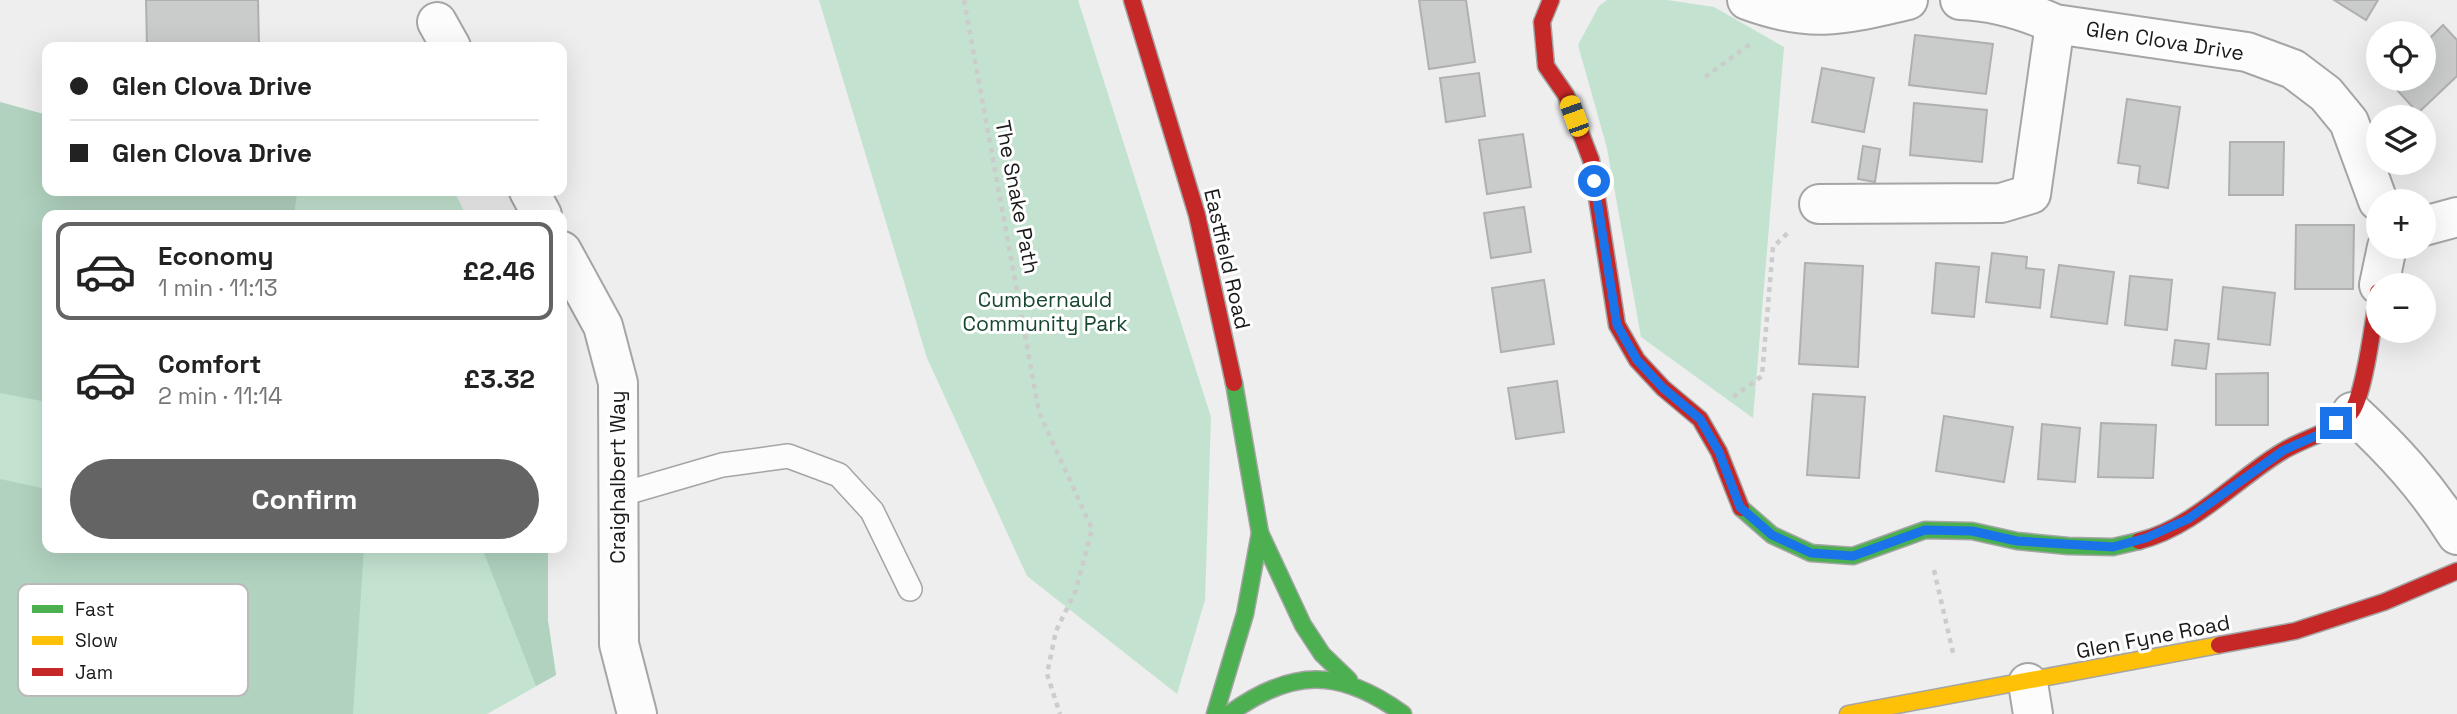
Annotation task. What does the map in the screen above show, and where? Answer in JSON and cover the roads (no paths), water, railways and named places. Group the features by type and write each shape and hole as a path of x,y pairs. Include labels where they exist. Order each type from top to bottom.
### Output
{"street":[{"name":"Eastfield Road","path":"1132,0 1197,215 1237,395 1260,533 1303,625 1322,654 1349,680"},
{"path":"1551,0 1542,22 1546,66 1566,95 1591,160 1617,325 1637,360 1663,388 1700,419 1719,452 1740,507 1772,535 1811,553 1853,556 1925,530 1972,531 2017,541 2079,546 2113,547 2146,538 2188,519 2284,450 2320,434 2352,412 2364,374 2369,343"},
{"path":"1747,0 1775,10 1822,18 1908,0"},
{"name":"Glen Clova Drive","path":"1960,0 1986,1 2033,14 2054,24 2247,52 2293,69 2326,94 2349,122 2374,189"},
{"path":"1819,204 2001,203 2031,194 2054,24"},
{"path":"2436,223 2457,217"},
{"name":"Craighalbert Way","path":"567,260 603,326 618,383 619,644 637,714"},
{"path":"2352,412 2400,457 2435,500 2457,535"},
{"name":"Eastfield Road","path":"1214,714 1245,614 1260,533"},
{"name":"Glen Fyne Road","path":"1848,714 1962,695 2031,698 2295,631 2384,602 2457,571"},
{"path":"1229,714 1254,694 1277,684 1306,679 1349,680 1409,711"}],"lane":[{"path":"619,495 722,465 788,456 839,475 872,511 910,589"}],"park label":[{"name":"Cumbernauld Community Park","path":"1045,312"}]}
